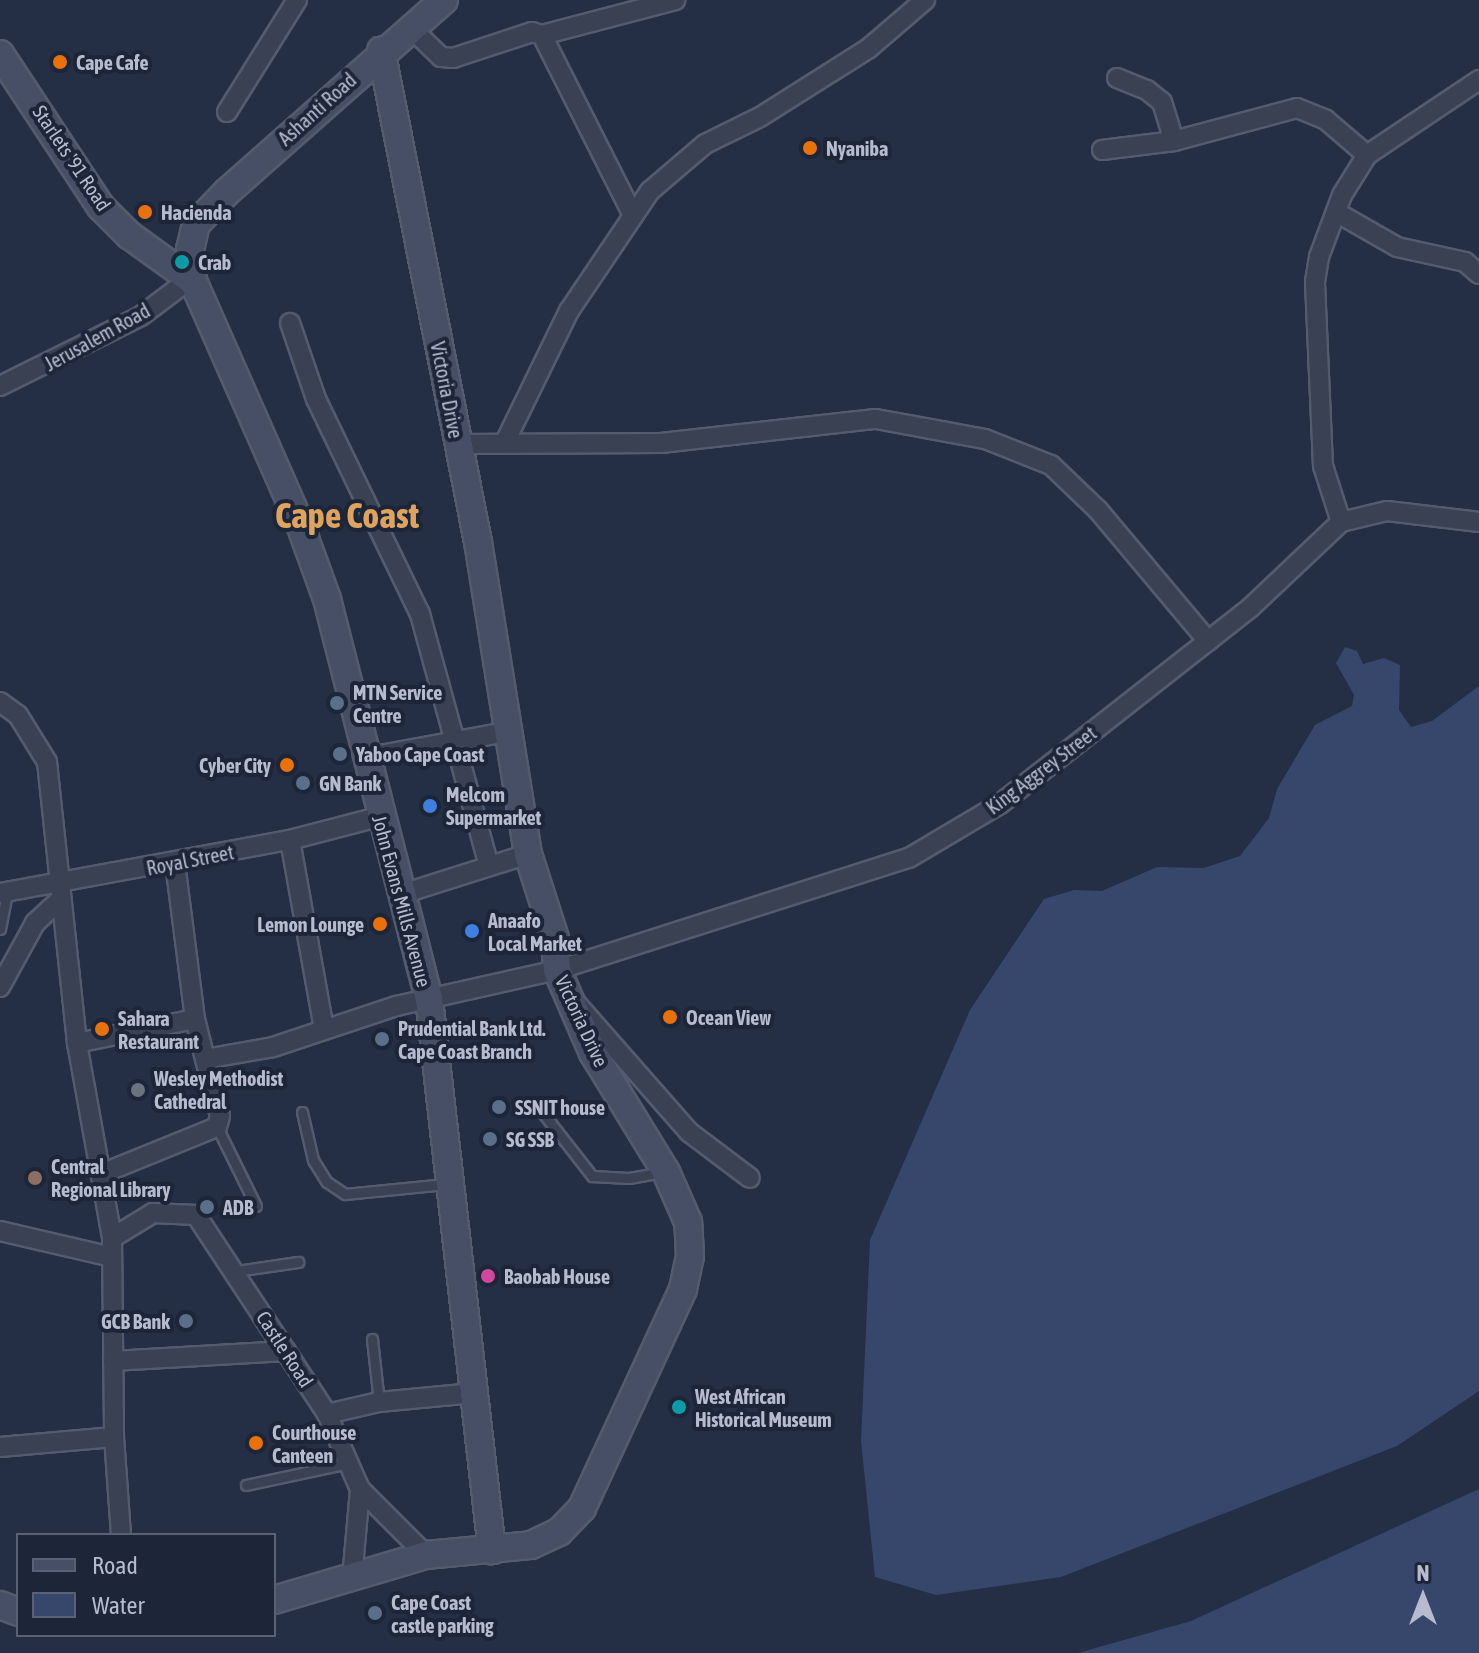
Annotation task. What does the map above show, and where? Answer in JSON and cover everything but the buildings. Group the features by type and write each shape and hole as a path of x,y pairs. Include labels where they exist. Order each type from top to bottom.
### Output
{"street":[{"path":"227,112 297,0"},
{"name":"Ashanti Road","path":"153,252 196,224 248,171 333,98 381,50 444,0"},
{"path":"410,27 447,59 532,32 542,35 675,0"},
{"path":"506,440 569,311 650,191 705,144 760,117 869,48 925,0"},
{"path":"542,35 633,215"},
{"name":"Victoria Drive","path":"276,1599 426,1555 531,1545 559,1532 582,1508 683,1289 690,1256 688,1222 666,1172 593,1053 557,970 555,938 528,854 505,732 478,542 381,50"},
{"name":"Starlets '91 Road","path":"0,54 101,207 191,280"},
{"path":"1117,78 1147,90 1162,102 1174,141"},
{"path":"1341,522 1323,466 1315,295 1319,257 1336,212 1367,155 1479,80"},
{"path":"333,98 370,94 392,107"},
{"path":"1102,150 1174,141 1297,108 1326,120 1367,155"},
{"path":"1336,212 1397,247 1465,262 1479,274"},
{"path":"191,280 190,249 196,224"},
{"name":"Jerusalem Road","path":"0,386 128,323 191,280"},
{"name":"John Evans Mills Avenue","path":"191,280 210,311 237,387 303,532 327,599 378,817 429,999 492,1550"},
{"path":"290,323 316,399 420,614 489,866"},
{"path":"457,444 506,440 661,443 876,419 985,439 1051,465 1098,510 1208,641"},
{"name":"King Aggrey Street","path":"205,1059 273,1047 429,999 557,970 909,858 1000,804 1208,641 1341,522 1387,511 1479,522"},
{"path":"0,702 18,715 47,762 77,1043 112,1247 114,1437 121,1533"},
{"path":"364,758 505,732"},
{"name":"Royal Street","path":"3,901 59,894 175,863 290,840 378,817"},
{"path":"290,840 324,1029"},
{"path":"402,894 528,854"},
{"path":"101,1174 217,1127 220,1116 195,1019 175,863"},
{"path":"0,987 35,923 59,894"},
{"path":"569,997 588,1013 689,1132 750,1178"},
{"path":"77,1043 195,1019"},
{"name":"Castle Road","path":"112,1247 153,1213 196,1215 236,1271 327,1414 360,1489 426,1555"},
{"path":"0,1231 112,1247"},
{"path":"113,1361 286,1351"},
{"path":"327,1414 379,1402 474,1393"},
{"path":"0,1447 114,1437"},
{"path":"352,1579 360,1489"}],"lane":[{"path":"0,929 3,901"},
{"path":"535,1103 592,1176 629,1178 666,1172"},
{"path":"302,1112 313,1160 327,1182 345,1194 450,1184"},
{"path":"217,1127 256,1206"},
{"path":"236,1271 298,1262"},
{"path":"372,1339 379,1402"},
{"path":"246,1485 349,1463"}],"water":[{"path":"1345,647 1357,651 1363,664 1384,658 1400,665 1399,710 1411,727 1432,721 1479,686 1479,1391 1397,1446 1061,1577 936,1595 875,1577 861,1441 870,1240 970,1010 1044,899 1074,890 1102,891 1157,867 1204,868 1240,856 1269,818 1277,789 1315,725 1352,706 1354,695 1336,663"},
{"path":"1479,1489 1479,1653 1078,1653 1191,1621"}],"place":[{"name":"Cape Cafe","path":"60,62"},
{"name":"Nyaniba","path":"810,148"},
{"name":"Hacienda","path":"145,212"},
{"name":"Crab","path":"182,262"},
{"name":"MTN Service Centre","path":"337,703"},
{"name":"Yaboo Cape Coast","path":"340,754"},
{"name":"Cyber City","path":"287,765"},
{"name":"GN Bank","path":"303,783"},
{"name":"Melcom Supermarket","path":"430,806"},
{"name":"Lemon Lounge","path":"380,924"},
{"name":"Anaafo Local Market","path":"472,931"},
{"name":"Ocean View","path":"670,1017"},
{"name":"Sahara Restaurant","path":"102,1029"},
{"name":"Prudential Bank Ltd. Cape Coast Branch","path":"382,1039"},
{"name":"Wesley Methodist Cathedral","path":"138,1090"},
{"name":"SSNIT house","path":"499,1107"},
{"name":"SG SSB","path":"490,1139"},
{"name":"Central Regional Library","path":"35,1178"},
{"name":"ADB","path":"207,1207"},
{"name":"Baobab House","path":"488,1276"},
{"name":"GCB Bank","path":"186,1321"},
{"name":"West African Historical Museum","path":"679,1407"},
{"name":"Courthouse Canteen","path":"256,1443"},
{"name":"Cape Coast castle parking","path":"375,1613"}],"district":[{"name":"Cape Coast","path":"347,516"}]}
